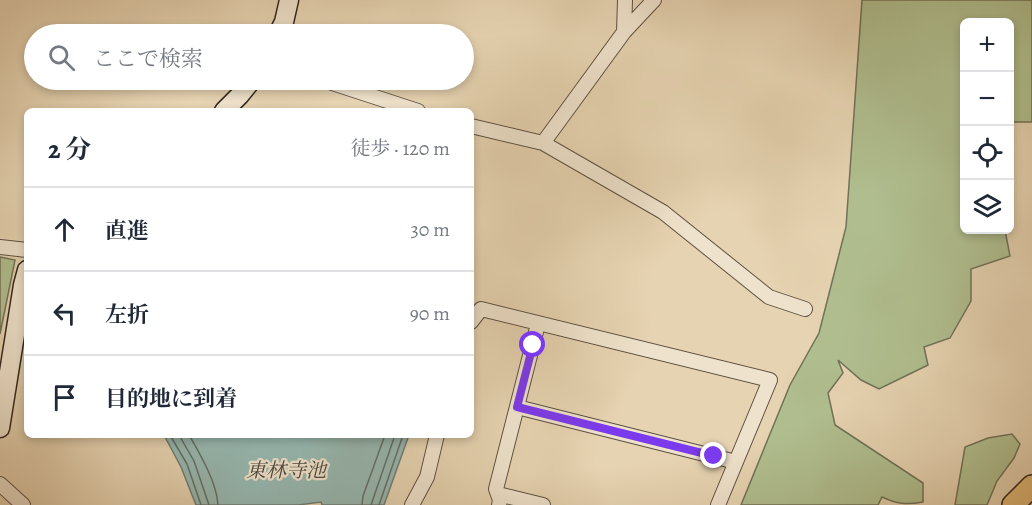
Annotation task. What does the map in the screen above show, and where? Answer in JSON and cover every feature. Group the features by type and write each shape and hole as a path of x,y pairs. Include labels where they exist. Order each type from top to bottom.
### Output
{"main road":[{"path":"283,24 289,0"},
{"path":"227,108 244,90"},
{"path":"0,428 24,288"},
{"path":"1013,505 1032,486"}],"street":[{"path":"624,32 625,0"},
{"path":"543,142 624,32 654,0"},
{"path":"354,90 409,108"},
{"path":"474,127 543,142 663,213 769,297 805,309"},
{"path":"0,247 24,250"},
{"path":"474,318 481,309 770,381 718,505"},
{"path":"538,324 496,489 498,499 543,505"},
{"path":"517,407 736,462"},
{"path":"412,505 427,477 436,438"},
{"path":"0,484 23,505"}],"green space":[{"path":"862,0 1032,0 1032,122 1014,122 1014,18 960,18 960,234 1006,234 1010,256 971,269 971,301 950,338 924,347 928,365 879,389 861,380 838,360 843,373 828,393 835,425 923,483 923,502 902,503 882,497 878,505 741,505 790,385 819,333 846,227"},
{"path":"0,257 15,260 0,334"},
{"path":"1012,434 1020,444 1014,458 997,481 987,505 955,505 965,447 988,438"}],"water":[{"name":"東林寺池","path":"166,438 408,438 384,505 322,505 321,502 298,505 196,505 181,467"}],"route":[{"path":"533,345 517,407 714,456"}]}
